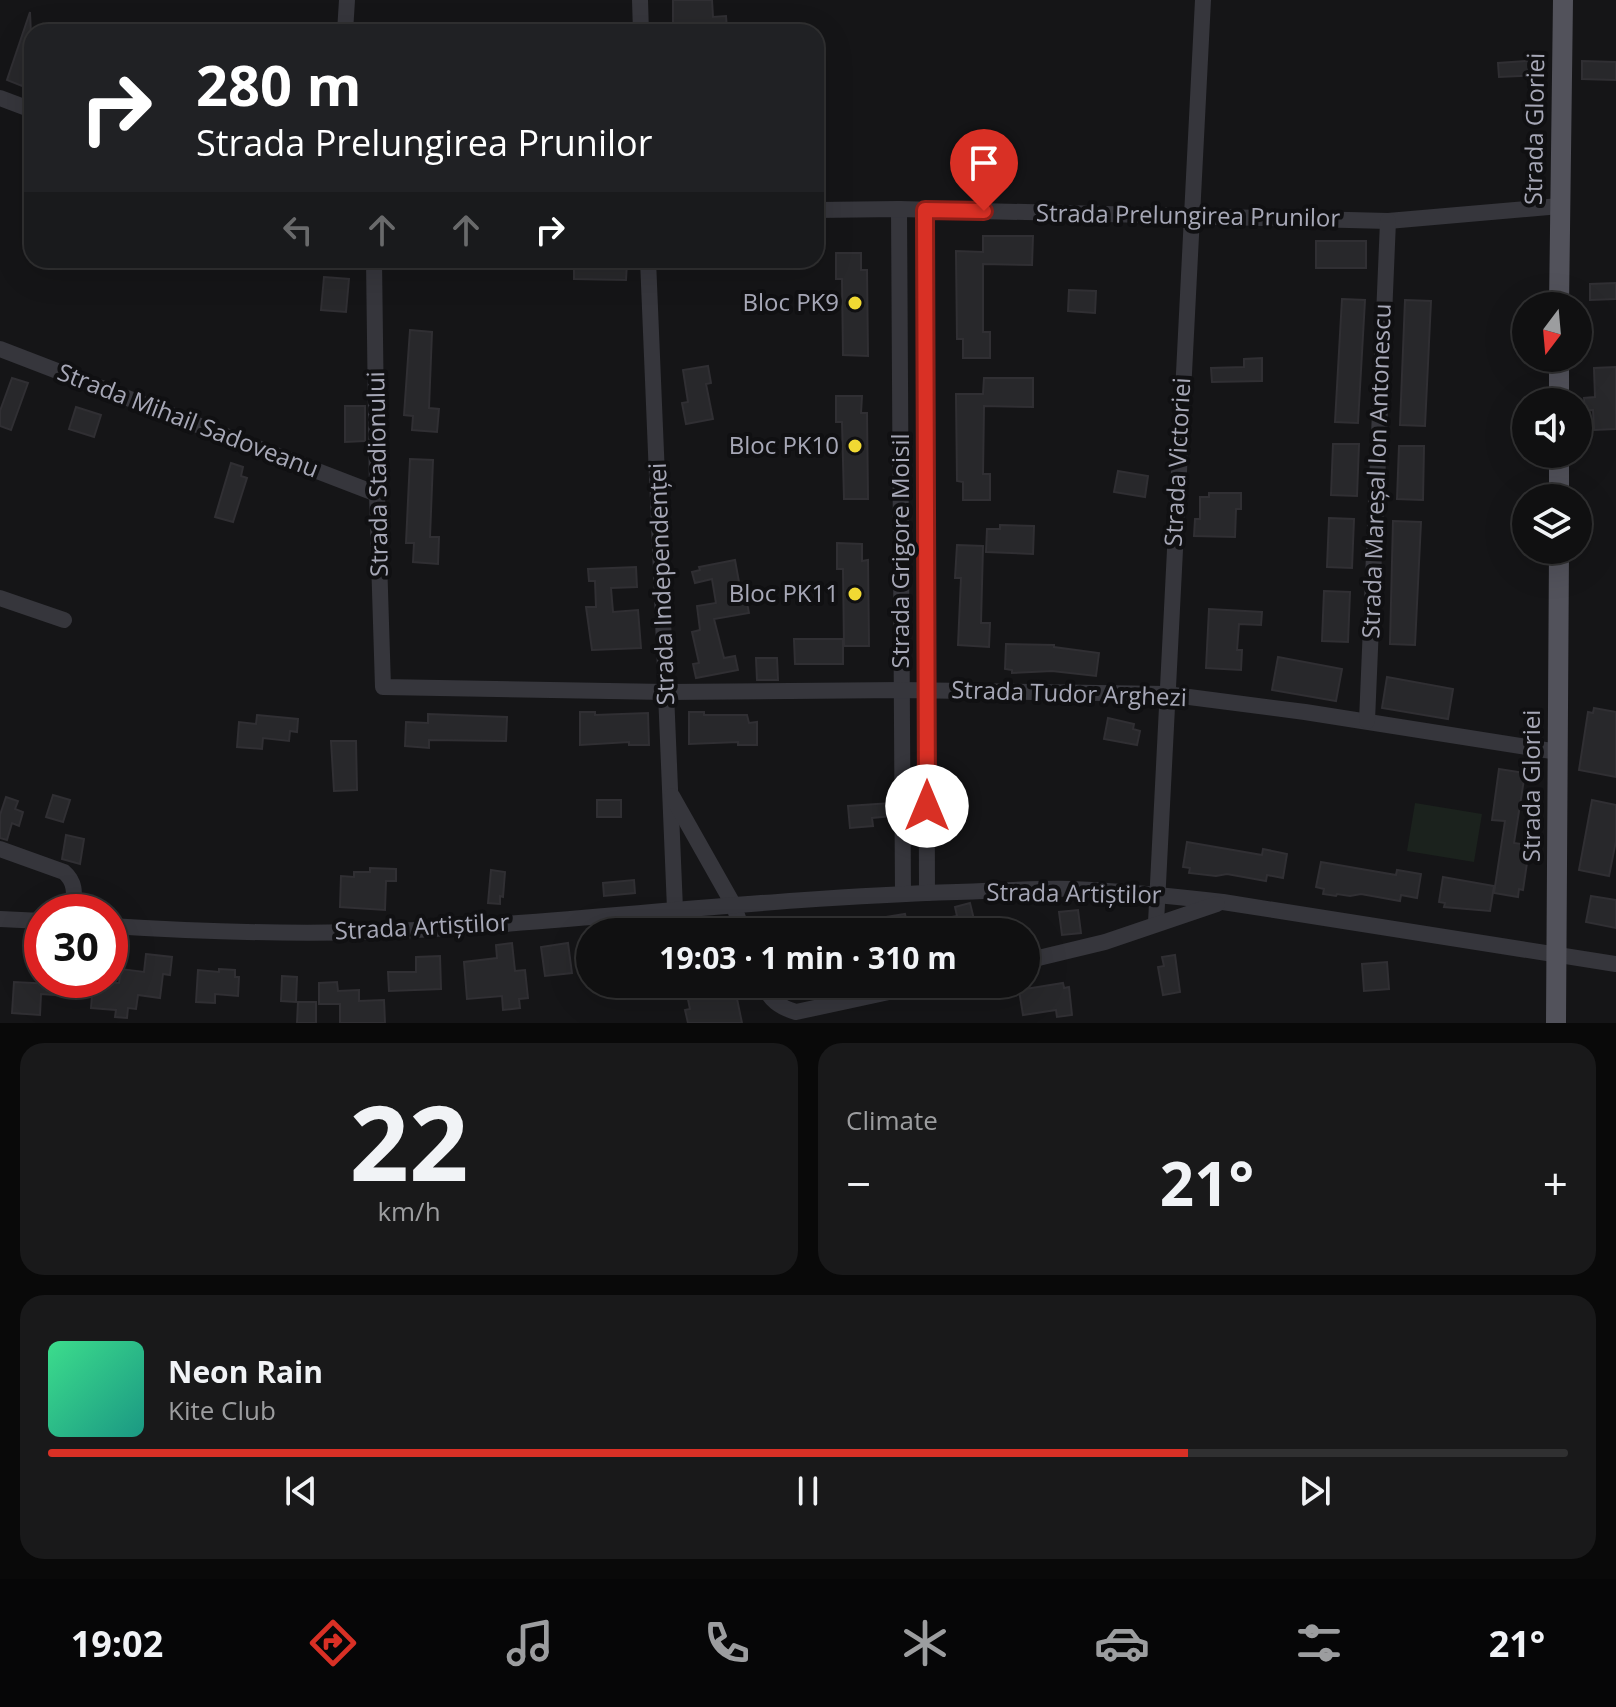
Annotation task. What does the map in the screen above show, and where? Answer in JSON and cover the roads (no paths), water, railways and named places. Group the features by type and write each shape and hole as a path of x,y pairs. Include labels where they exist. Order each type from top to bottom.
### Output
{"main road":[{"name":"Strada Gloriei","path":"1559,292 1563,0"},
{"name":"Strada Gloriei","path":"1556,1023 1559,564"}],"street":[{"path":"346,24 347,0"},
{"path":"640,0 641,24"},
{"name":"Strada Victoriei","path":"1156,923 1203,0"},
{"path":"0,98 24,107"},
{"name":"Strada Prelungirea Prunilor","path":"824,210 1388,221 1560,206"},
{"name":"Strada Grigore Moisil","path":"899,209 903,894"},
{"name":"Strada Grigore Moisil","path":"925,210 927,893"},
{"name":"Strada Mareșal Ion Antonescu","path":"1367,721 1388,221"},
{"name":"Strada Stadionului","path":"374,268 383,687"},
{"name":"Strada Independenței","path":"648,268 675,909"},
{"name":"Strada Mihail Sadoveanu","path":"0,349 377,494"},
{"path":"0,598 64,620"},
{"name":"Strada Tudor Arghezi","path":"383,687 666,692 927,690 1166,694 1367,721 1558,752"},
{"path":"670,793 738,918"},
{"path":"0,849 64,872 72,879 74,894"},
{"name":"Strada Artiștilor","path":"128,927 191,931 448,929 733,904 903,894 1071,889 1223,902 1616,964"},
{"name":"Strada Artiștilor","path":"1040,958 1105,942 1223,902"},
{"path":"0,919 24,920"},
{"path":"771,998 777,1005 796,1012 861,998"}],"place":[{"name":"Bloc PK9","path":"855,303"},
{"name":"Bloc PK10","path":"855,446"},
{"name":"Bloc PK11","path":"855,594"}]}
